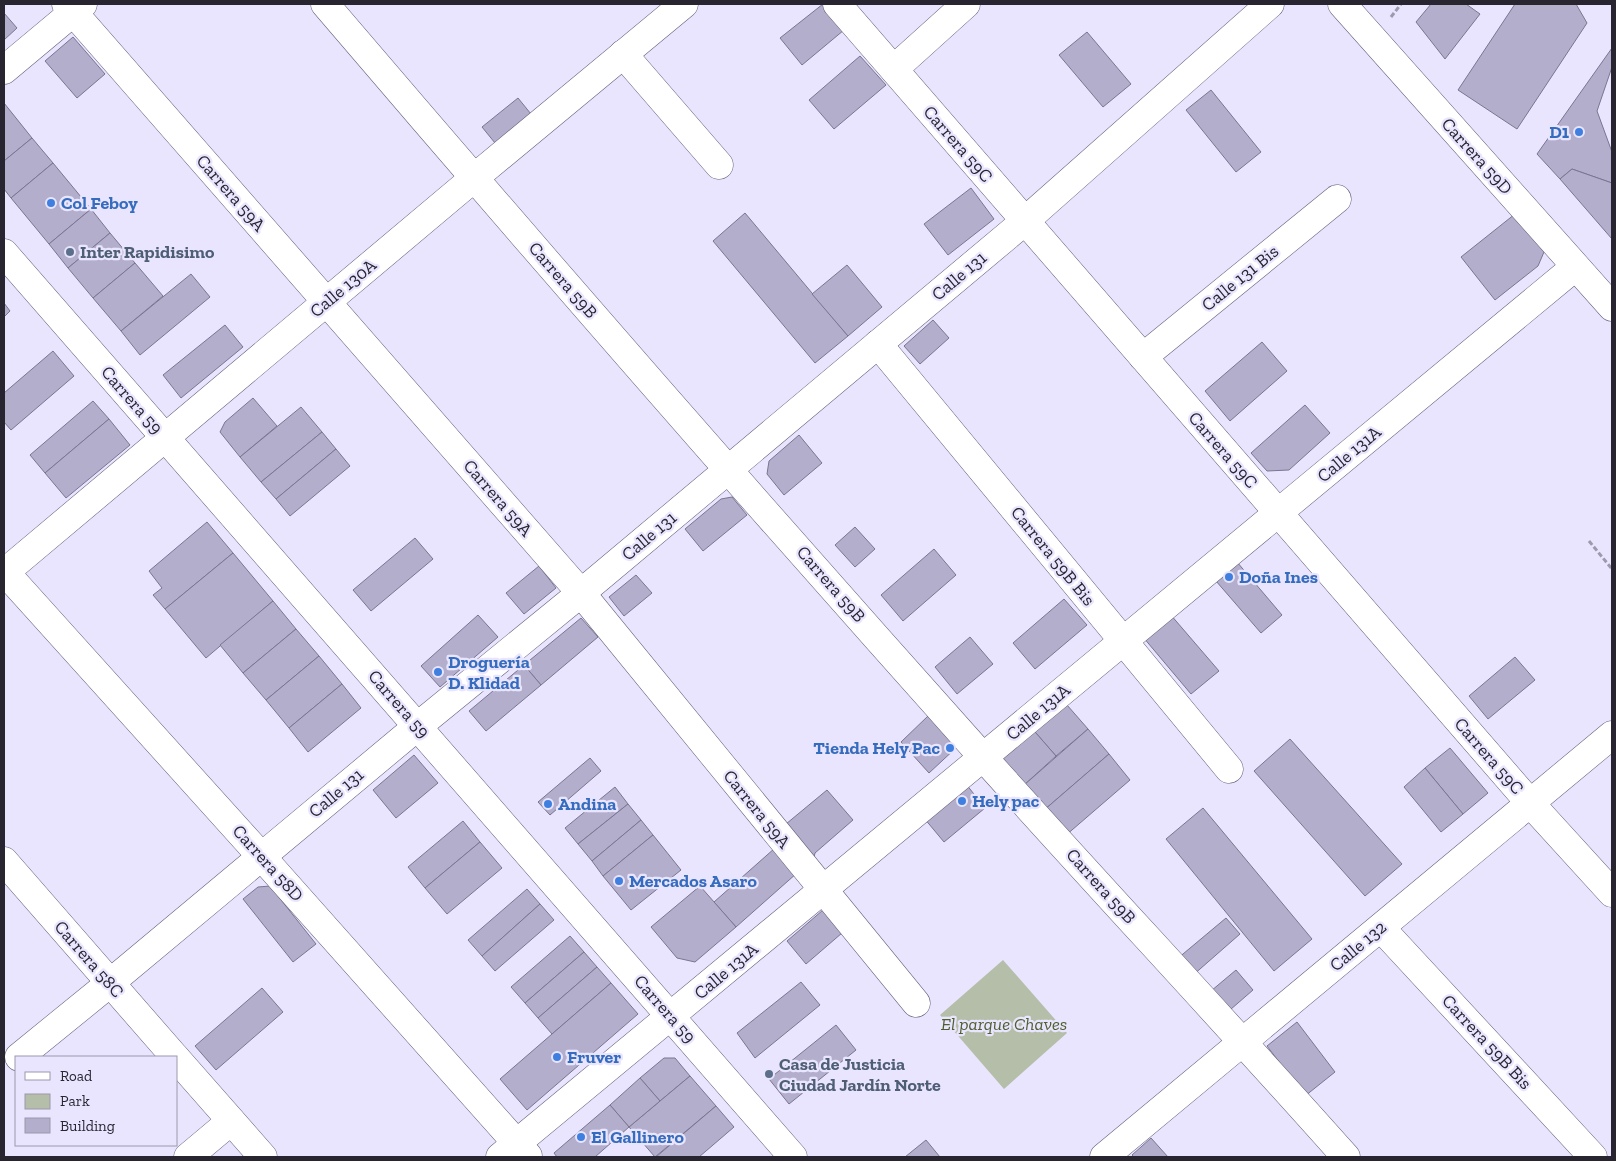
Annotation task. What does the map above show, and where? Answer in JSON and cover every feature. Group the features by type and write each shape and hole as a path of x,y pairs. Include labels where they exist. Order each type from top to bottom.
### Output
{"street":[{"name":"Carrera 59B","path":"325,4 474,178 983,757 1244,1042 1346,1157"},
{"name":"Calle 130A","path":"4,572 684,4"},
{"name":"Carrera 59C","path":"837,4 1530,804 1612,893"},
{"path":"894,69 966,4"},
{"name":"Calle 131","path":"20,1056 110,984 418,726 581,594 1025,221 1270,4"},
{"name":"Carrera 59D","path":"1344,5 1612,307"},
{"path":"4,70 74,7"},
{"name":"Carrera 59A","path":"74,7 326,302 581,594 916,1003"},
{"path":"623,54 718,165"},
{"name":"Calle 131 Bis","path":"1143,357 1337,199"},
{"name":"Carrera 59","path":"4,252 793,1157"},
{"name":"Calle 131A","path":"515,1153 671,1016 1575,266"},
{"name":"Carrera 59B Bis","path":"878,344 1229,769"},
{"name":"Carrera 58D","path":"4,572 261,856 515,1153"},
{"name":"Calle 132","path":"1104,1157 1612,735"},
{"name":"Carrera 58C","path":"4,861 174,1056"},
{"name":"Carrera 59B Bis","path":"1381,928 1593,1157"},
{"name":"Carrera 58C","path":"178,1060 263,1157"},
{"path":"4,1070 15,1061"},
{"path":"188,1157 231,1121"}],"path":[{"path":"1589,541 1612,569"}],"green space":[{"name":"El parque Chaves","path":"1003,960 1067,1033 1004,1089 940,1015"}],"building":[{"path":"823,4 844,30 802,65 780,38"},
{"path":"1431,4 1466,4 1480,14 1445,59 1416,22"},
{"path":"1515,4 1576,4 1587,23 1517,129 1458,90"},
{"path":"4,13 17,28 4,40"},
{"path":"1087,32 1131,84 1103,107 1059,55"},
{"path":"73,37 105,74 77,98 45,61"},
{"name":"D1","path":"1612,48 1612,67 1597,111 1612,152 1612,183 1572,169 1560,179 1537,154"},
{"path":"860,56 886,85 834,129 809,100"},
{"path":"1211,90 1261,152 1236,172 1186,110"},
{"path":"518,98 531,114 495,143 482,127"},
{"path":"4,103 32,138 4,161"},
{"path":"32,138 53,163 11,198 4,189 4,161"},
{"name":"Col Feboy","path":"53,163 91,209 49,244 11,198"},
{"path":"1572,169 1612,183 1612,239 1560,179"},
{"path":"971,188 994,219 948,255 924,224"},
{"path":"91,209 110,233 68,268 49,244"},
{"path":"745,213 848,336 815,363 713,241"},
{"path":"1515,214 1544,252 1538,266 1495,300 1461,257"},
{"path":"110,233 135,263 93,298 68,268"},
{"path":"135,263 163,296 121,331 93,298"},
{"path":"847,265 882,307 848,336 812,294"},
{"path":"191,274 210,297 140,355 121,331"},
{"path":"4,303 10,311 4,317"},
{"path":"933,320 949,338 920,364 904,346"},
{"path":"225,325 243,347 181,398 163,375"},
{"path":"1262,342 1287,371 1230,421 1205,391"},
{"path":"53,351 74,376 11,430 4,422 4,393"},
{"path":"253,398 277,426 240,457 220,432 225,422"},
{"path":"93,401 109,419 45,473 30,455"},
{"path":"1305,405 1330,433 1289,470 1267,471 1251,453"},
{"path":"301,407 322,432 261,482 240,457"},
{"path":"109,419 130,445 66,498 45,473"},
{"path":"322,432 336,449 276,499 261,482"},
{"path":"799,435 822,463 784,495 767,474 769,461"},
{"path":"336,449 350,466 290,516 276,499"},
{"path":"732,497 747,515 703,551 685,529 721,499"},
{"path":"207,522 233,553 165,609 153,595 162,588 149,571"},
{"path":"855,527 875,549 855,567 835,545"},
{"path":"415,538 433,559 371,611 353,590"},
{"path":"934,549 956,575 903,621 881,595"},
{"path":"233,553 273,601 206,658 165,609"},
{"path":"1237,562 1282,615 1261,633 1216,581"},
{"path":"539,566 556,588 524,614 506,593"},
{"path":"636,575 652,593 624,616 609,597"},
{"path":"1064,599 1087,625 1035,669 1013,643"},
{"path":"273,601 296,629 243,673 220,645"},
{"path":"1170,614 1219,671 1191,694 1143,637"},
{"path":"478,615 498,637 440,687 421,666"},
{"path":"581,618 598,637 541,685 524,665"},
{"path":"296,629 319,656 266,700 243,673"},
{"path":"970,637 993,664 957,694 935,667"},
{"path":"319,656 342,684 289,728 266,700"},
{"path":"1515,657 1535,680 1488,719 1469,696"},
{"path":"524,665 541,685 486,731 469,711"},
{"path":"342,684 361,708 308,752 289,728"},
{"path":"1060,697 1088,729 1056,756 1029,725"},
{"path":"928,716 957,747 929,773 901,742"},
{"path":"1029,725 1056,756 1023,786 995,754"},
{"path":"1088,729 1109,754 1043,811 1023,786"},
{"path":"1290,739 1402,864 1365,896 1254,771"},
{"path":"1450,748 1488,793 1463,814 1425,768"},
{"path":"1109,754 1130,780 1065,836 1043,811"},
{"path":"414,755 438,783 396,818 373,790"},
{"path":"590,758 601,771 550,815 538,802"},
{"path":"1425,768 1463,814 1441,832 1404,787"},
{"path":"966,784 985,808 944,842 924,818"},
{"path":"615,787 628,804 578,844 565,828"},
{"path":"827,790 853,820 815,853 814,857 786,824"},
{"path":"628,804 641,820 592,861 578,844"},
{"path":"1203,808 1312,939 1274,971 1166,839"},
{"path":"641,820 653,835 603,876 592,861"},
{"path":"463,821 480,842 425,888 408,867"},
{"path":"653,835 681,870 631,910 603,876"},
{"path":"480,842 502,868 447,914 425,888"},
{"path":"775,848 797,873 736,927 714,902"},
{"path":"270,886 316,944 293,962 243,899 258,887"},
{"path":"700,886 736,927 695,962 677,958 651,927"},
{"path":"527,889 540,904 482,956 468,940"},
{"path":"540,904 554,920 495,971 482,956"},
{"path":"823,910 842,933 806,964 787,941"},
{"path":"1226,918 1240,934 1192,976 1177,959"},
{"path":"570,936 584,952 525,1003 511,987"},
{"path":"584,952 597,967 538,1018 525,1003"},
{"path":"597,967 611,983 552,1034 538,1018"},
{"path":"1236,970 1253,990 1223,1016 1205,996"},
{"path":"801,982 820,1005 755,1058 737,1033"},
{"name":"Fruver","path":"611,983 638,1014 527,1110 500,1079"},
{"path":"262,988 283,1012 216,1070 195,1046"},
{"path":"1297,1022 1335,1072 1305,1096 1267,1046"},
{"path":"836,1025 856,1050 789,1104 769,1079"},
{"path":"664,1058 675,1058 690,1076 660,1101 640,1078"},
{"path":"690,1076 716,1106 655,1157 629,1127"},
{"path":"640,1078 660,1101 629,1127 610,1105"},
{"path":"610,1105 629,1127 595,1157 557,1157 554,1153"},
{"path":"716,1106 734,1127 699,1157 656,1157"},
{"path":"1151,1138 1168,1157 1134,1157 1132,1155"},
{"path":"926,1140 940,1157 905,1157"}],"place":[{"name":"D1","path":"1579,132"},
{"name":"Col Feboy","path":"51,203"},
{"name":"Inter Rapidisimo","path":"70,252"},
{"name":"Doña Ines","path":"1229,577"},
{"name":"Droguería D. Klidad","path":"438,672"},
{"name":"Tienda Hely Pac","path":"950,748"},
{"name":"Hely pac","path":"962,801"},
{"name":"Andina","path":"548,804"},
{"name":"Mercados Asaro","path":"619,881"},
{"name":"Fruver","path":"557,1057"},
{"name":"Casa de Justicia Ciudad Jardín Norte","path":"769,1074"},
{"name":"El Gallinero","path":"581,1137"}]}
